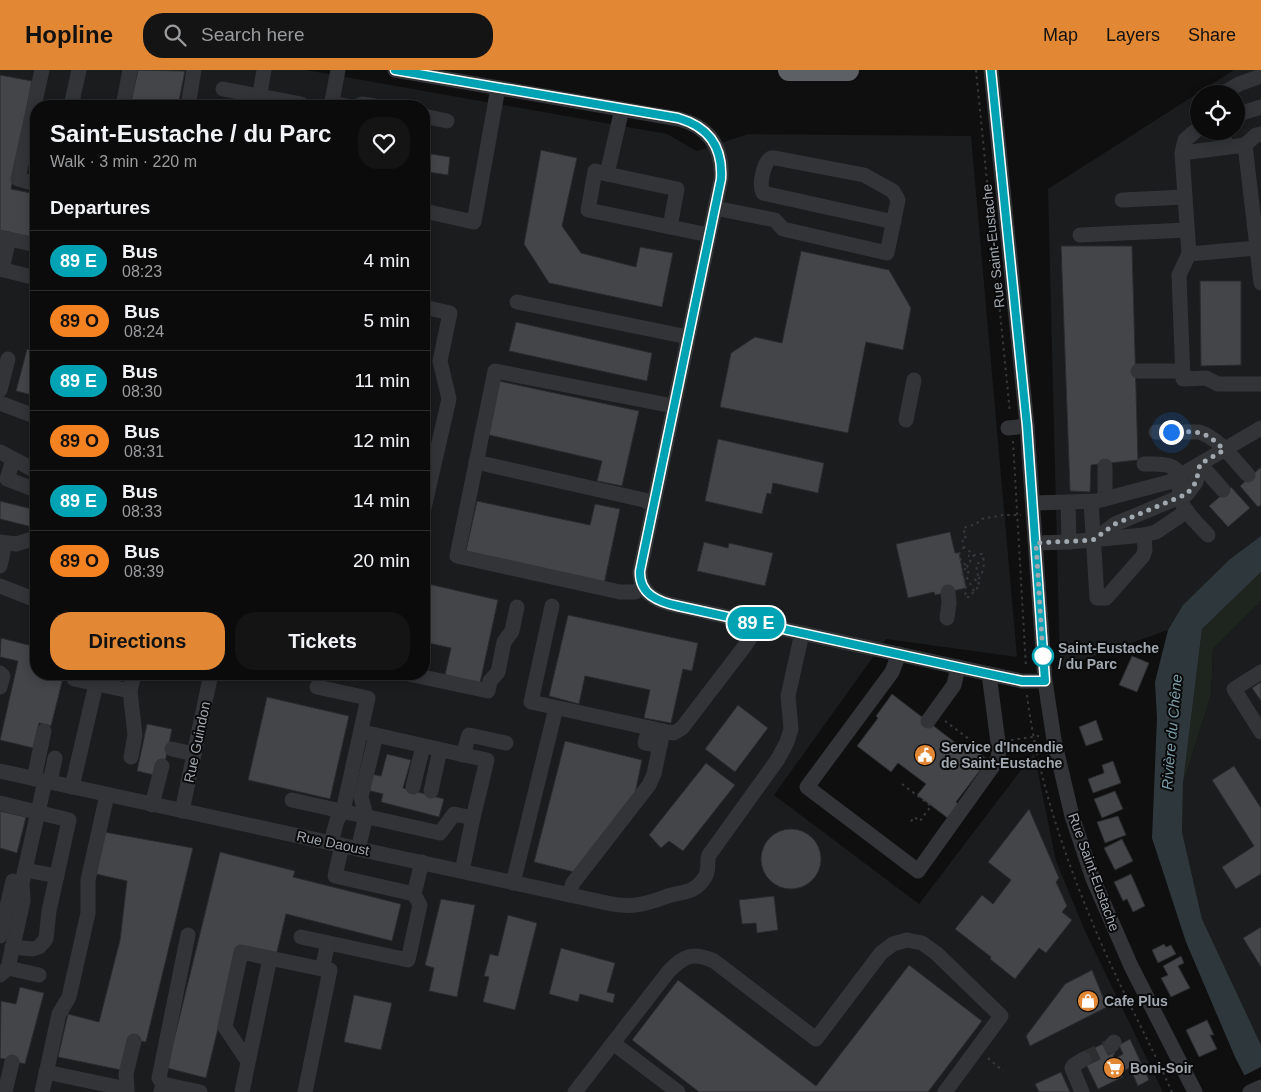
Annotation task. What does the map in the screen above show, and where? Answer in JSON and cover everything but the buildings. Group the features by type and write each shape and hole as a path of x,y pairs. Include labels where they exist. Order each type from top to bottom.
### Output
{"highway":[{"path":"789,70 848,70"}],"street":[{"path":"35,100 42,70"},
{"path":"72,100 79,70"},
{"path":"124,100 130,70"},
{"path":"189,100 194,70"},
{"path":"259,100 264,70"},
{"path":"332,100 338,70"},
{"path":"395,70 688,121 708,134 717,148 721,162 721,179 640,571 640,581 651,597 666,604 989,674 1022,681 1045,681"},
{"name":"Rue Saint-Eustache","path":"991,70 1027,426 1045,681 1060,768 1090,870 1135,974 1195,1092"},
{"path":"1237,85 1261,76"},
{"path":"430,212 474,222 498,88"},
{"path":"223,89 256,100"},
{"path":"1245,112 1261,107"},
{"path":"607,174 622,109"},
{"path":"430,117 447,121"},
{"path":"30,124 18,179 30,182"},
{"path":"1182,153 1245,145 1256,135 1261,134"},
{"path":"1190,136 1185,140 1182,153 1189,254 1179,275 1183,379 1206,378 1218,384 1261,384"},
{"path":"1224,140 1227,147"},
{"path":"1245,145 1258,242 1261,283"},
{"path":"715,208 775,220 783,229 887,253 894,222 898,200 896,194 871,178 775,158 771,158 766,163 761,184 761,189 764,193 894,222"},
{"path":"670,227 677,189 595,171 588,210 670,227 709,235"},
{"path":"1122,200 1185,197"},
{"path":"1080,235 1188,230"},
{"path":"30,244 4,238 1,269 30,276"},
{"path":"1189,254 1258,242"},
{"path":"518,302 688,337"},
{"path":"430,308 450,313 440,361 448,399 430,481"},
{"path":"0,390 8,359"},
{"path":"643,587 635,592 620,592 457,556 495,371 673,406"},
{"path":"1138,372 1183,371"},
{"path":"906,420 914,380"},
{"path":"0,403 29,414"},
{"path":"1010,434 1027,426"},
{"path":"1033,503 1098,500 1169,482 1261,428"},
{"path":"1156,432 1199,432 1211,437 1248,475"},
{"path":"30,468 7,456 3,481 30,488"},
{"path":"476,462 644,500 653,505"},
{"path":"1144,464 1167,464 1175,469 1179,476 1183,505 1208,534"},
{"path":"1200,464 1223,490"},
{"path":"1036,543 1093,540 1156,532 1183,505 1196,482 1200,464"},
{"path":"1105,466 1093,540 1097,598 1106,598 1143,556 1145,550 1144,535"},
{"path":"1068,502 1069,542"},
{"path":"1093,540 1115,524 1183,505"},
{"path":"0,566 2,542 16,544 30,540"},
{"path":"0,586 30,598"},
{"path":"947,618 950,600 948,592"},
{"path":"552,606 531,702 657,735 674,733 682,728 744,647 756,623"},
{"path":"430,679 488,691 490,681 498,672 504,642 512,631 517,607"},
{"name":"Rue Daoust","path":"0,772 619,906 633,906 665,896 690,892 701,883 708,872 710,854 783,750 791,729 788,696 802,634"},
{"path":"899,654 892,672 807,787 918,871 996,764 1000,754 989,674"},
{"path":"931,717 954,685 958,667"},
{"path":"1261,672 1234,689 1261,732"},
{"path":"0,673 2,676 0,687"},
{"path":"78,680 130,691"},
{"path":"131,757 135,735 130,691 133,680"},
{"name":"Rue Guindon","path":"182,811 210,680"},
{"path":"72,787 96,684"},
{"path":"317,687 368,698 369,733 361,797 366,816 358,849"},
{"path":"513,882 556,708"},
{"path":"0,936 15,878 39,812 43,781 44,731"},
{"path":"369,733 486,760 462,871"},
{"path":"369,733 343,811 337,820 335,876 414,894"},
{"path":"463,755 469,735 506,743"},
{"path":"569,895 577,878 649,785 654,774 657,735"},
{"path":"413,787 423,746"},
{"path":"172,749 194,754"},
{"path":"431,791 440,750"},
{"path":"43,781 56,758"},
{"path":"152,805 162,766"},
{"path":"42,1092 59,1014 69,997 88,913 88,880 107,795"},
{"path":"292,800 440,833 454,814 473,818"},
{"path":"0,803 69,820 49,911 46,939 39,947 33,949 12,947"},
{"path":"301,938 408,960 420,905 414,894 422,862"},
{"path":"15,878 57,876"},
{"path":"15,878 23,900 4,972 39,975"},
{"path":"188,935 160,1078 162,1088 200,1092"},
{"path":"575,1092 669,971 680,961 690,956 698,956 714,961 816,1039 881,953 893,944 907,940 922,943 928,947 1001,1016 945,1092"},
{"path":"322,969 328,943"},
{"path":"249,1058 245,1057 225,1028 241,952 330,970 305,1092"},
{"path":"242,1092 270,958"},
{"path":"46,1072 127,1091 126,1074 138,1043"},
{"path":"613,1043 678,1092"},
{"path":"1082,1092 1072,1068 1074,1064 1084,1058"},
{"path":"5,1092 12,1062"},
{"path":"1251,1092 1261,1087"}],"path":[{"name":"Rue Saint-Eustache","path":"976,70 1010,412"},
{"path":"1010,434 1016,474 1014,484 1025,657"},
{"path":"974,555 964,548 962,538 966,537 964,528 976,524 982,519 1003,515 1021,515"},
{"path":"964,548 959,554 961,561 968,566 967,578 974,591"},
{"path":"968,556 982,554 984,558 982,574 976,581"},
{"path":"974,555 962,574 966,588 965,597 969,597 980,585 976,581"},
{"path":"976,565 984,558"},
{"path":"970,561 976,565 978,576 975,579 976,581"},
{"name":"Rue Saint-Eustache","path":"1027,693 1050,805 1077,886 1105,952 1172,1092"},
{"path":"931,717 977,746 998,741 1039,736"},
{"path":"973,748 976,744"},
{"path":"902,784 931,806 920,821 914,817 910,823"},
{"path":"977,1049 1003,1071"},
{"path":"1118,1066 1124,1063"}],"shaded area":[{"path":"0,70 306,70 667,134 697,151 748,134 971,136 1017,657 886,639 774,795 919,904 1034,753 1056,861 1085,931 1163,1092 0,1092"},
{"path":"1234,70 1261,70 1261,536 1230,559 1183,605 1168,630 1060,668 1048,189 1190,98 1190,140 1245,140 1245,85 1211,85"},
{"path":"1261,572 1261,601 1213,649 1211,695 1183,784 1202,629"},
{"path":"1261,601 1261,1045 1202,919 1182,832 1183,784 1211,695 1213,649"}],"water":[{"name":"Rivière du Chêne","path":"1261,536 1261,572 1202,629 1183,784 1182,832 1202,919 1261,1045 1261,1092 1253,1092 1235,1057 1186,942 1152,838 1157,718 1155,682 1168,630 1183,605 1230,559"}],"pier":[{"path":"1261,1067 1261,1092 1251,1092 1243,1076"}],"tunnel":[{"path":"1084,1059 1111,1046"}],"bus line":[{"path":"395,70 678,118 694,124 708,134 717,148 722,169 721,179 639,576 643,587 651,597 678,606 989,674 1034,682 1045,681 1033,503 991,70"}],"place":[{"name":"Saint-Eustache / du Parc","path":"1043,656"},
{"name":"Service d'Incendie de Saint-Eustache","path":"925,755"},
{"name":"Cafe Plus","path":"1088,1001"},
{"name":"Boni-Soir","path":"1114,1068"}],"route":[{"path":"1043,656 1036,543 1093,540 1115,524 1187,494 1196,482 1200,464 1224,450 1217,442 1205,434 1199,432 1171,432"}]}
